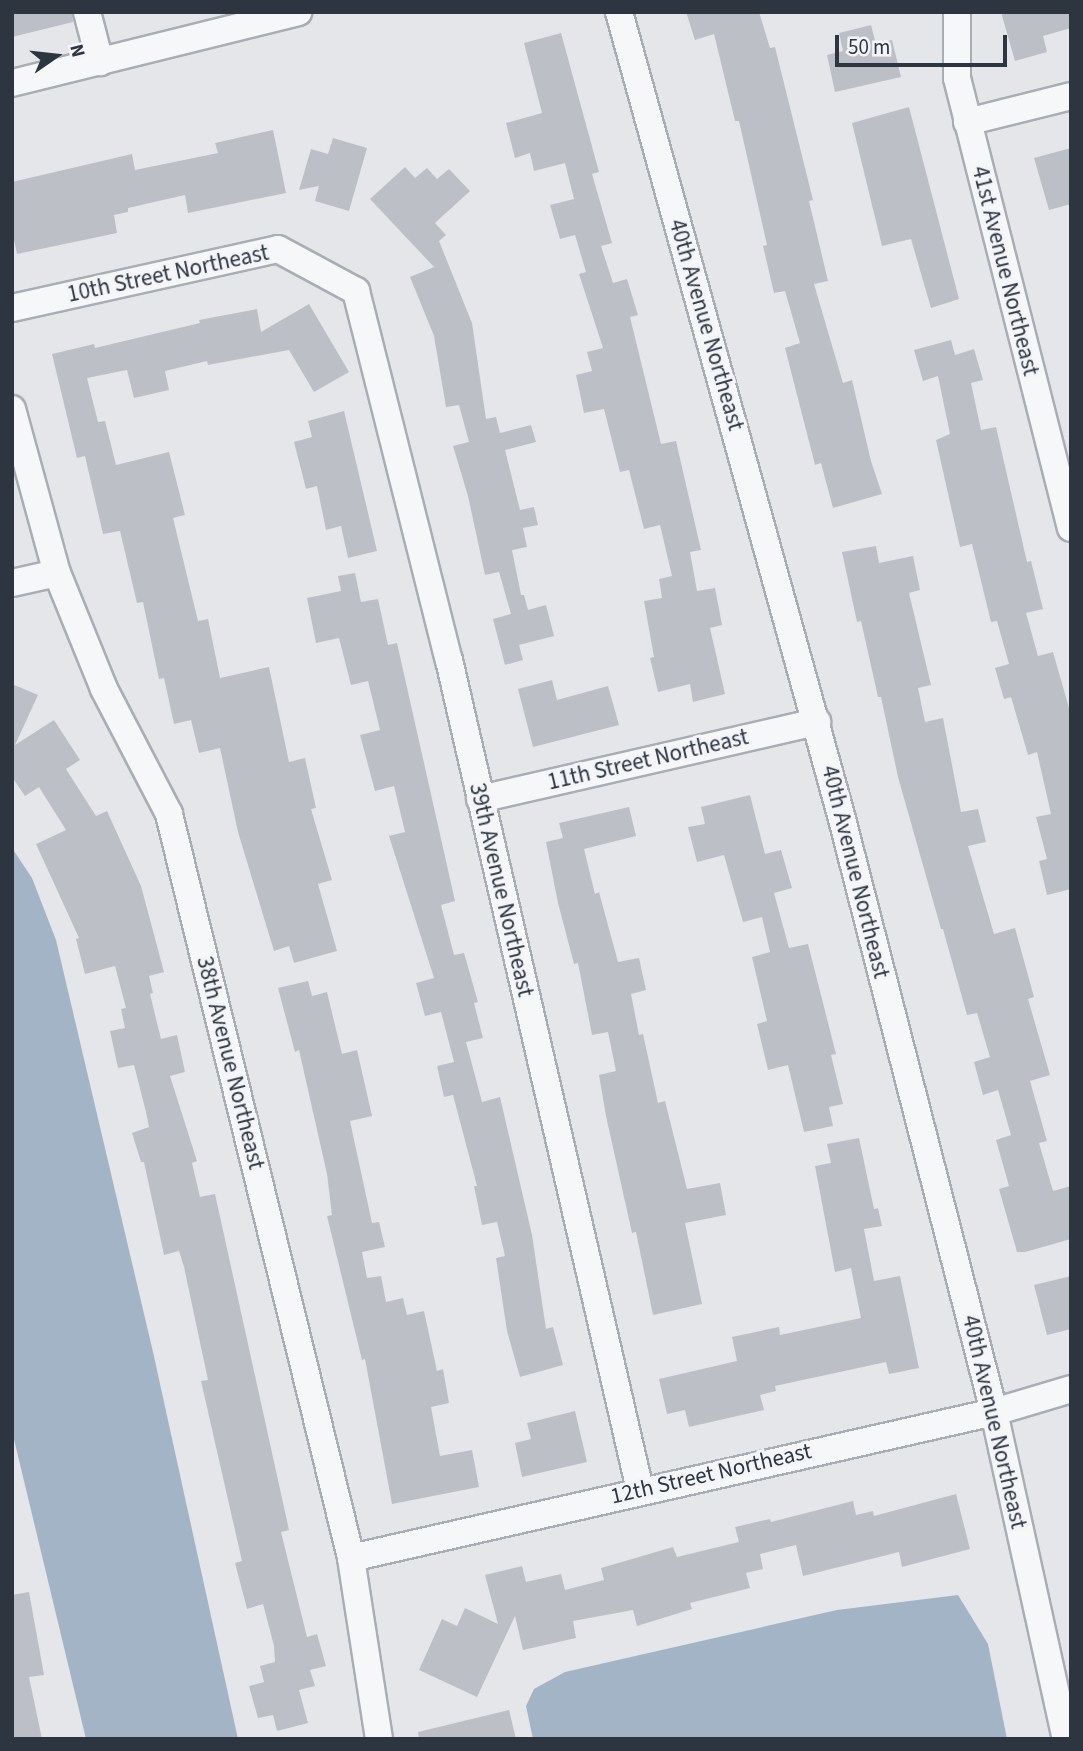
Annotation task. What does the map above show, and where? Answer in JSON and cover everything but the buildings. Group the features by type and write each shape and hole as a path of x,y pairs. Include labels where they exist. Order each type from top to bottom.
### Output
{"street":[{"path":"88,12 100,61"},
{"path":"12,83 265,17 298,12"},
{"name":"40th Avenue Northeast","path":"619,12 817,722 994,1412 1066,1739"},
{"name":"41st Avenue Northeast","path":"957,12 957,78 1071,528"},
{"path":"967,122 1071,96"},
{"name":"10th Street Northeast","path":"12,308 278,249 356,291"},
{"name":"39th Avenue Northeast","path":"356,291 449,660 640,1490"},
{"name":"38th Avenue Northeast","path":"12,409 57,573 104,689 169,814 351,1558 379,1739"},
{"path":"12,583 57,573"},
{"name":"11th Street Northeast","path":"480,799 817,722"},
{"name":"12th Street Northeast","path":"351,1558 640,1490 994,1412 1071,1389"}],"water":[{"path":"12,848 32,878 56,940 153,1352 238,1739 86,1739 12,1431"},
{"path":"958,1595 988,1644 1007,1739 533,1739 526,1706 534,1689 565,1672 837,1610"}]}
